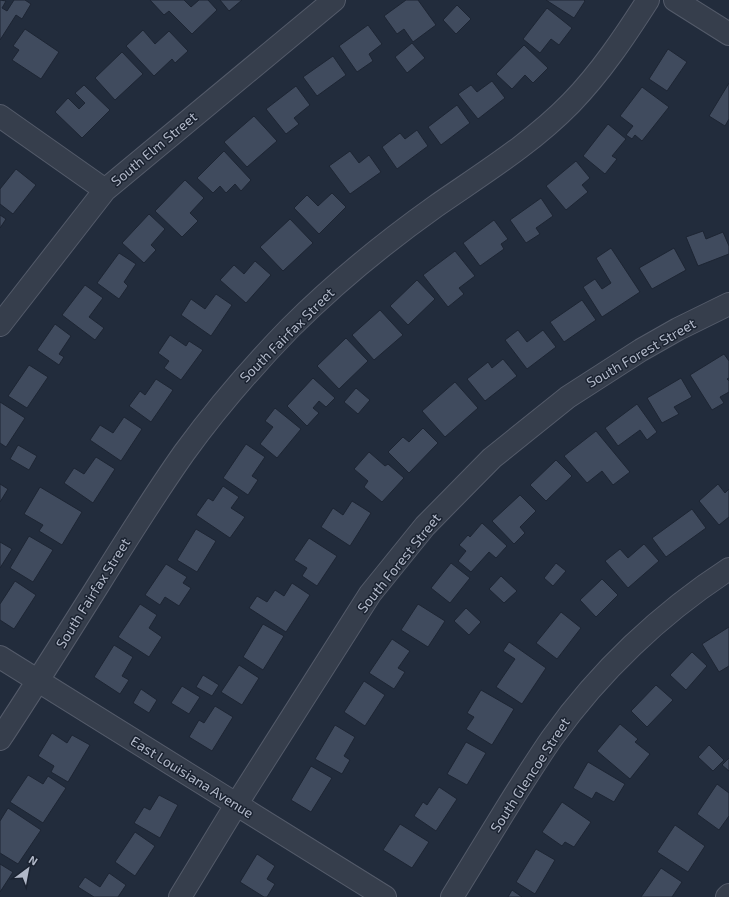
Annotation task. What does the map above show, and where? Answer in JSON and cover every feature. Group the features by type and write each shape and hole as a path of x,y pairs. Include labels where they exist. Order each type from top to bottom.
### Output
{"street":[{"name":"South Elm Street","path":"0,325 105,190 334,0"},
{"name":"South Fairfax Street","path":"0,739 153,498 185,451 231,392 320,298 362,262 434,207 520,147 569,105 590,83 648,0"},
{"path":"675,0 729,34"},
{"path":"0,116 105,190"},
{"name":"South Forest Street","path":"180,897 236,805 370,594 425,526 492,458 568,396 653,343 729,304"},
{"name":"South Glencoe Street","path":"452,897 535,762 589,692 624,654 653,627 729,569"},
{"name":"East Louisiana Avenue","path":"0,657 385,897"}],"building":[{"path":"0,0 6,1 2,8 7,11 14,0 25,0 31,4 22,19 16,15 0,40"},
{"path":"150,0 184,0 191,7 199,0 208,0 217,10 192,34 169,11 164,15"},
{"path":"220,0 242,0 229,11"},
{"path":"406,0 418,0 436,25 413,42 404,29 397,34 384,16"},
{"path":"546,0 584,0 585,1 574,18"},
{"path":"457,5 471,19 456,34 443,20"},
{"path":"547,8 572,28 559,45 551,39 540,53 523,39"},
{"path":"368,25 382,44 369,54 373,61 357,72 339,46"},
{"path":"25,29 59,52 41,79 12,60 19,50 13,46"},
{"path":"143,30 155,44 169,31 188,51 175,63 172,59 154,76 126,46"},
{"path":"412,43 425,58 407,73 395,57"},
{"path":"524,45 548,68 533,83 525,75 512,89 496,74"},
{"path":"668,49 687,62 667,91 649,79"},
{"path":"122,52 143,74 115,100 95,78"},
{"path":"333,56 346,75 317,96 303,77"},
{"path":"492,81 505,98 478,119 458,94 471,85 477,92"},
{"path":"729,83 729,119 725,126 709,116"},
{"path":"84,85 110,110 82,138 55,112 68,98 79,109 85,103 75,93"},
{"path":"296,86 310,105 294,118 299,124 286,134 266,109"},
{"path":"642,87 669,107 642,141 635,135 632,139 626,135 633,126 620,116"},
{"path":"457,105 470,123 441,145 428,127"},
{"path":"254,116 277,141 247,167 224,142"},
{"path":"608,124 626,139 612,156 617,159 605,174 583,156"},
{"path":"417,130 428,146 397,169 382,147 400,133 405,139"},
{"path":"224,151 251,180 241,191 235,184 226,193 220,186 213,193 197,178"},
{"path":"350,151 359,163 369,155 381,172 350,194 329,166"},
{"path":"576,161 590,178 582,185 588,192 566,210 546,186"},
{"path":"16,169 36,185 13,214 0,204 0,189"},
{"path":"185,180 204,198 190,213 198,221 182,237 155,211"},
{"path":"332,193 346,207 319,234 294,208 307,195 318,206"},
{"path":"541,198 553,216 536,228 540,234 526,243 510,220"},
{"path":"149,214 165,229 151,245 156,250 144,263 122,243"},
{"path":"0,215 6,219 0,228"},
{"path":"290,219 313,243 283,271 260,247"},
{"path":"494,220 508,239 501,244 504,249 480,266 463,243"},
{"path":"703,231 706,239 723,232 729,246 729,254 698,266 686,237"},
{"path":"611,248 640,292 602,317 583,287 595,279 602,289 611,283 596,258"},
{"path":"674,248 686,270 652,289 639,268"},
{"path":"455,251 475,276 459,288 464,294 448,307 423,275"},
{"path":"119,253 136,264 124,282 128,286 119,299 97,283"},
{"path":"255,261 271,275 246,303 220,280 234,265 244,274"},
{"path":"417,280 435,299 408,325 390,306"},
{"path":"85,285 103,298 89,317 104,328 95,340 62,315"},
{"path":"216,294 232,305 211,336 181,315 191,299 205,309"},
{"path":"582,300 596,320 564,342 550,322"},
{"path":"380,310 403,335 374,360 352,335"},
{"path":"55,324 71,336 59,354 64,357 59,365 37,350"},
{"path":"518,330 527,342 543,330 556,347 527,369 505,340"},
{"path":"170,335 186,346 189,341 203,350 181,380 164,368 169,361 158,353"},
{"path":"346,338 368,361 339,389 317,366"},
{"path":"724,354 729,361 729,378 727,379 729,381 729,392 720,397 724,403 712,410 690,375"},
{"path":"503,359 517,376 485,401 467,379 488,362 492,368"},
{"path":"29,365 48,377 27,408 8,396"},
{"path":"313,378 335,398 326,407 319,401 313,408 319,413 307,426 287,406"},
{"path":"681,378 692,397 674,407 679,414 662,423 647,398"},
{"path":"156,379 173,390 151,422 129,406 140,391 145,395"},
{"path":"455,382 478,408 445,437 422,411"},
{"path":"356,388 370,400 358,414 344,402"},
{"path":"0,402 25,418 6,447 0,443"},
{"path":"637,404 657,432 647,440 640,430 618,446 605,428"},
{"path":"275,408 301,429 277,458 260,444 273,427 265,421"},
{"path":"124,417 142,429 121,461 90,440 100,425 113,433"},
{"path":"423,428 438,443 409,473 388,452 403,437 409,442"},
{"path":"596,431 630,472 613,485 602,471 587,483 564,456"},
{"path":"246,444 265,457 252,476 258,480 248,495 223,478"},
{"path":"18,445 37,456 29,470 10,459"},
{"path":"369,452 385,466 388,464 404,478 382,502 364,487 368,481 354,469"},
{"path":"96,457 115,469 93,503 64,483 74,468 84,474"},
{"path":"556,460 572,476 546,501 530,485"},
{"path":"0,484 8,489 0,502"},
{"path":"718,484 725,493 729,489 729,517 719,525 699,501"},
{"path":"223,486 239,497 231,508 245,517 230,538 196,515 208,498 213,501"},
{"path":"40,487 82,512 62,545 39,531 43,525 24,514"},
{"path":"520,495 536,511 520,527 525,533 514,544 492,521"},
{"path":"352,501 371,513 350,546 321,527 333,508 343,515"},
{"path":"692,509 706,528 666,557 652,538"},
{"path":"482,523 507,546 496,558 489,552 471,572 458,561 466,551 459,545 468,535 470,537"},
{"path":"196,529 216,541 197,572 177,560"},
{"path":"29,536 53,550 33,582 10,568"},
{"path":"309,538 337,556 317,586 302,576 307,568 294,560"},
{"path":"0,542 12,549 0,568"},
{"path":"644,544 659,561 628,588 605,561 620,549 628,558"},
{"path":"451,563 470,578 450,603 431,588"},
{"path":"556,563 566,571 553,586 544,578"},
{"path":"166,564 187,577 183,583 191,588 179,606 165,597 160,605 145,595"},
{"path":"501,576 517,591 504,603 489,589"},
{"path":"602,579 618,595 596,617 580,600"},
{"path":"15,581 36,595 14,629 0,620 0,604"},
{"path":"292,583 310,595 286,632 249,608 257,596 267,602 275,590 284,596"},
{"path":"140,604 157,615 149,628 162,637 149,657 118,637"},
{"path":"418,604 445,621 428,647 401,630"},
{"path":"466,608 481,622 469,635 454,621"},
{"path":"561,612 581,628 557,659 536,643"},
{"path":"263,624 284,636 263,670 243,657"},
{"path":"729,627 729,666 719,672 702,644"},
{"path":"392,639 410,651 398,668 405,672 394,689 369,673"},
{"path":"509,642 546,668 522,704 496,687 515,659 503,651"},
{"path":"114,645 133,657 122,676 129,680 120,694 94,677"},
{"path":"692,652 707,666 686,690 670,675"},
{"path":"239,665 259,678 242,705 221,692"},
{"path":"203,675 219,685 212,696 196,687"},
{"path":"364,681 385,695 365,726 344,712"},
{"path":"656,685 673,700 647,727 631,711"},
{"path":"182,686 200,697 189,714 171,703"},
{"path":"141,689 157,700 149,713 133,703"},
{"path":"481,690 514,709 492,745 466,729 474,717 467,713"},
{"path":"215,706 233,717 212,751 189,737 199,720 204,723"},
{"path":"620,724 638,739 635,742 650,754 630,779 597,751"},
{"path":"335,725 355,737 344,756 350,760 342,774 315,759"},
{"path":"52,733 67,743 72,735 90,745 68,782 51,772 54,766 38,756"},
{"path":"466,742 486,753 467,785 447,774"},
{"path":"709,745 724,760 713,771 698,757"},
{"path":"729,758 729,771 722,765"},
{"path":"588,762 625,784 614,802 596,792 592,799 573,788"},
{"path":"311,766 332,778 311,812 291,800"},
{"path":"28,775 43,784 48,776 66,788 43,823 10,802"},
{"path":"717,784 729,793 729,816 719,830 697,814"},
{"path":"439,787 457,799 436,831 414,816 423,802 427,805"},
{"path":"159,795 178,805 160,838 134,823 144,807 150,810"},
{"path":"562,802 591,822 574,847 565,842 562,846 542,832"},
{"path":"8,808 41,830 18,864 0,853 0,821"},
{"path":"400,824 429,842 412,868 383,850"},
{"path":"675,825 705,846 688,872 657,852"},
{"path":"135,832 155,846 135,876 115,862"},
{"path":"536,849 555,860 535,894 516,882"},
{"path":"257,854 275,866 267,879 275,884 267,897 264,897 240,882"},
{"path":"0,864 13,872 0,892"},
{"path":"661,868 682,882 672,897 641,897"},
{"path":"109,873 126,885 118,897 94,897 78,887 85,877 100,887"},
{"path":"512,890 522,897 508,897"}]}
